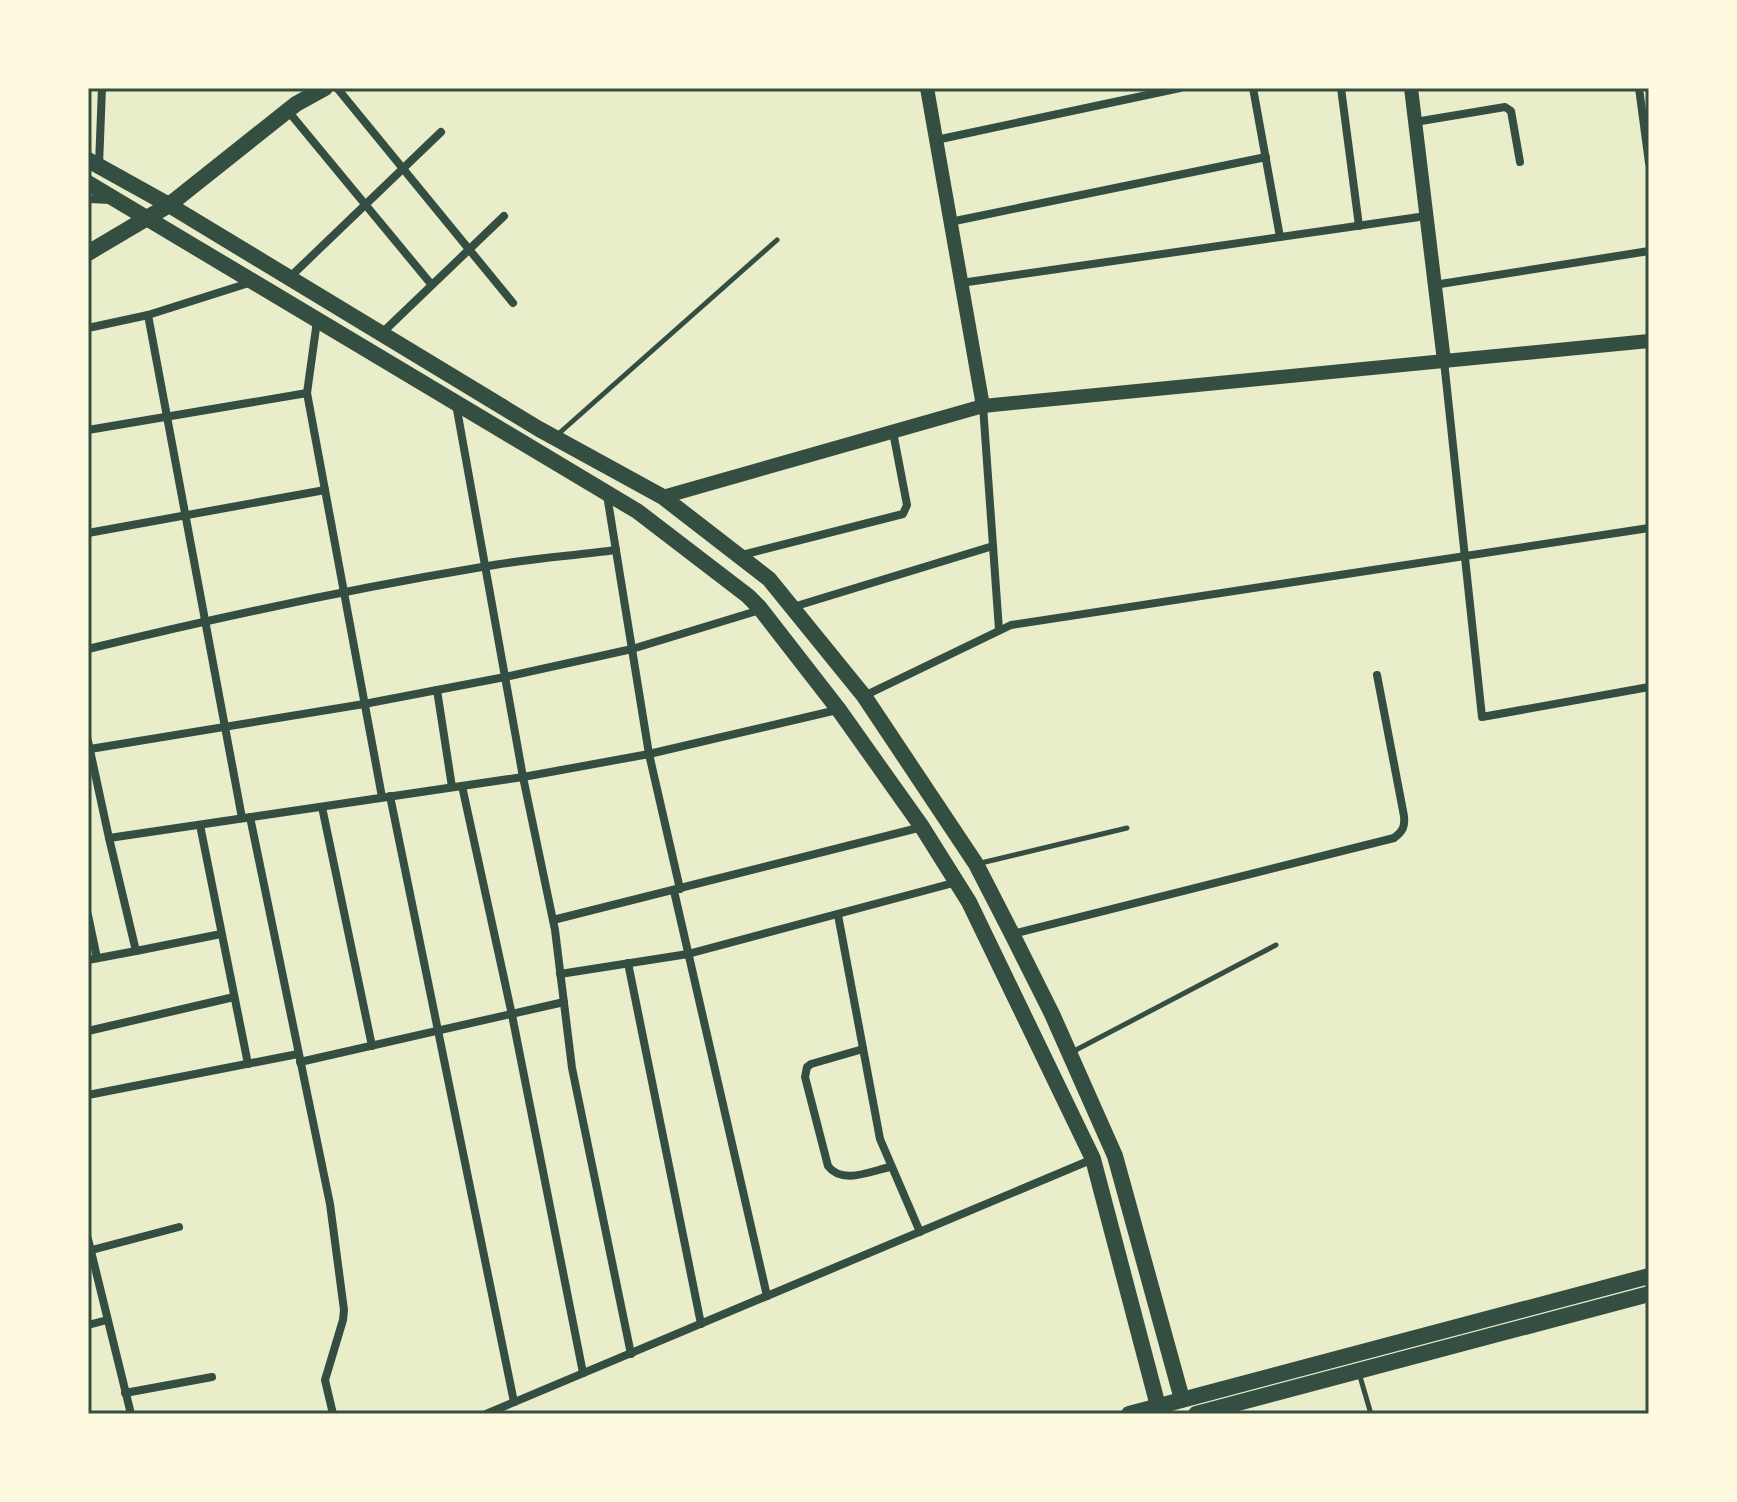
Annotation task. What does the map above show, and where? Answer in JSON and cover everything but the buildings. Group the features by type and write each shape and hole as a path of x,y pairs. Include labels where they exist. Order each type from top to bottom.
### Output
{"main road":[{"path":"88,253 169,205 288,110 325,88"},
{"path":"93,162 555,437 663,497 769,579 864,696 976,864 1012,934 1115,1156 1184,1406"},
{"path":"88,183 637,511 748,596 761,610 839,710 958,882 1093,1159 1158,1410"},
{"path":"1129,1414 1184,1406 1649,1276"},
{"path":"1196,1414 1649,1294"}],"street":[{"path":"93,162 102,88"},
{"path":"337,88 513,303"},
{"path":"927,88 983,406 999,630"},
{"path":"936,140 1180,88"},
{"path":"1253,88 1280,237"},
{"path":"1341,88 1359,226"},
{"path":"1411,88 1482,717 1649,687"},
{"path":"1639,88 1649,163"},
{"path":"1415,122 1505,107 1511,111 1520,162"},
{"path":"288,110 431,284"},
{"path":"289,278 441,132"},
{"path":"950,222 1266,157"},
{"path":"88,199 118,201"},
{"path":"382,333 504,216"},
{"path":"961,283 1426,216"},
{"path":"1434,285 1649,251"},
{"path":"88,328 148,315 253,282"},
{"path":"148,315 225,727 330,1204 344,1310 325,1380 333,1414"},
{"path":"317,321 307,393 343,592 364,704 439,1031 514,1402"},
{"path":"663,497 983,406 1649,341"},
{"path":"88,430 307,393"},
{"path":"456,404 523,777 553,920 572,1068 631,1354"},
{"path":"739,556 903,514 907,505 893,432"},
{"path":"88,533 325,490"},
{"path":"607,494 649,754 688,954 767,1296"},
{"path":"864,696 1011,625 1649,528"},
{"path":"793,607 993,546"},
{"path":"88,649 205,620 343,592 485,566 616,550"},
{"path":"136,951 89,745 225,727 505,677 632,649 761,610"},
{"path":"1012,934 1394,838 1405,825 1377,675"},
{"path":"437,690 512,1015 583,1373"},
{"path":"109,838 523,777 649,754 839,710"},
{"path":"322,807 372,1046"},
{"path":"200,825 248,1064"},
{"path":"553,920 922,827"},
{"path":"560,974 688,954 958,882"},
{"path":"88,915 93,959 221,934"},
{"path":"838,915 880,1139 920,1232"},
{"path":"628,963 701,1324"},
{"path":"88,1031 234,997"},
{"path":"88,1095 248,1064 372,1046 564,1002"},
{"path":"863,1049 811,1064 805,1077 828,1166 833,1172 846,1177 890,1167"},
{"path":"486,1414 1093,1159"},
{"path":"89,1250 179,1227"},
{"path":"88,1239 131,1414"},
{"path":"88,1325 107,1320"},
{"path":"125,1393 212,1377"}],"lane":[{"path":"555,437 777,240"},
{"path":"976,864 1127,828"},
{"path":"1069,1054 1276,945"},
{"path":"1359,1371 1371,1414"}]}
